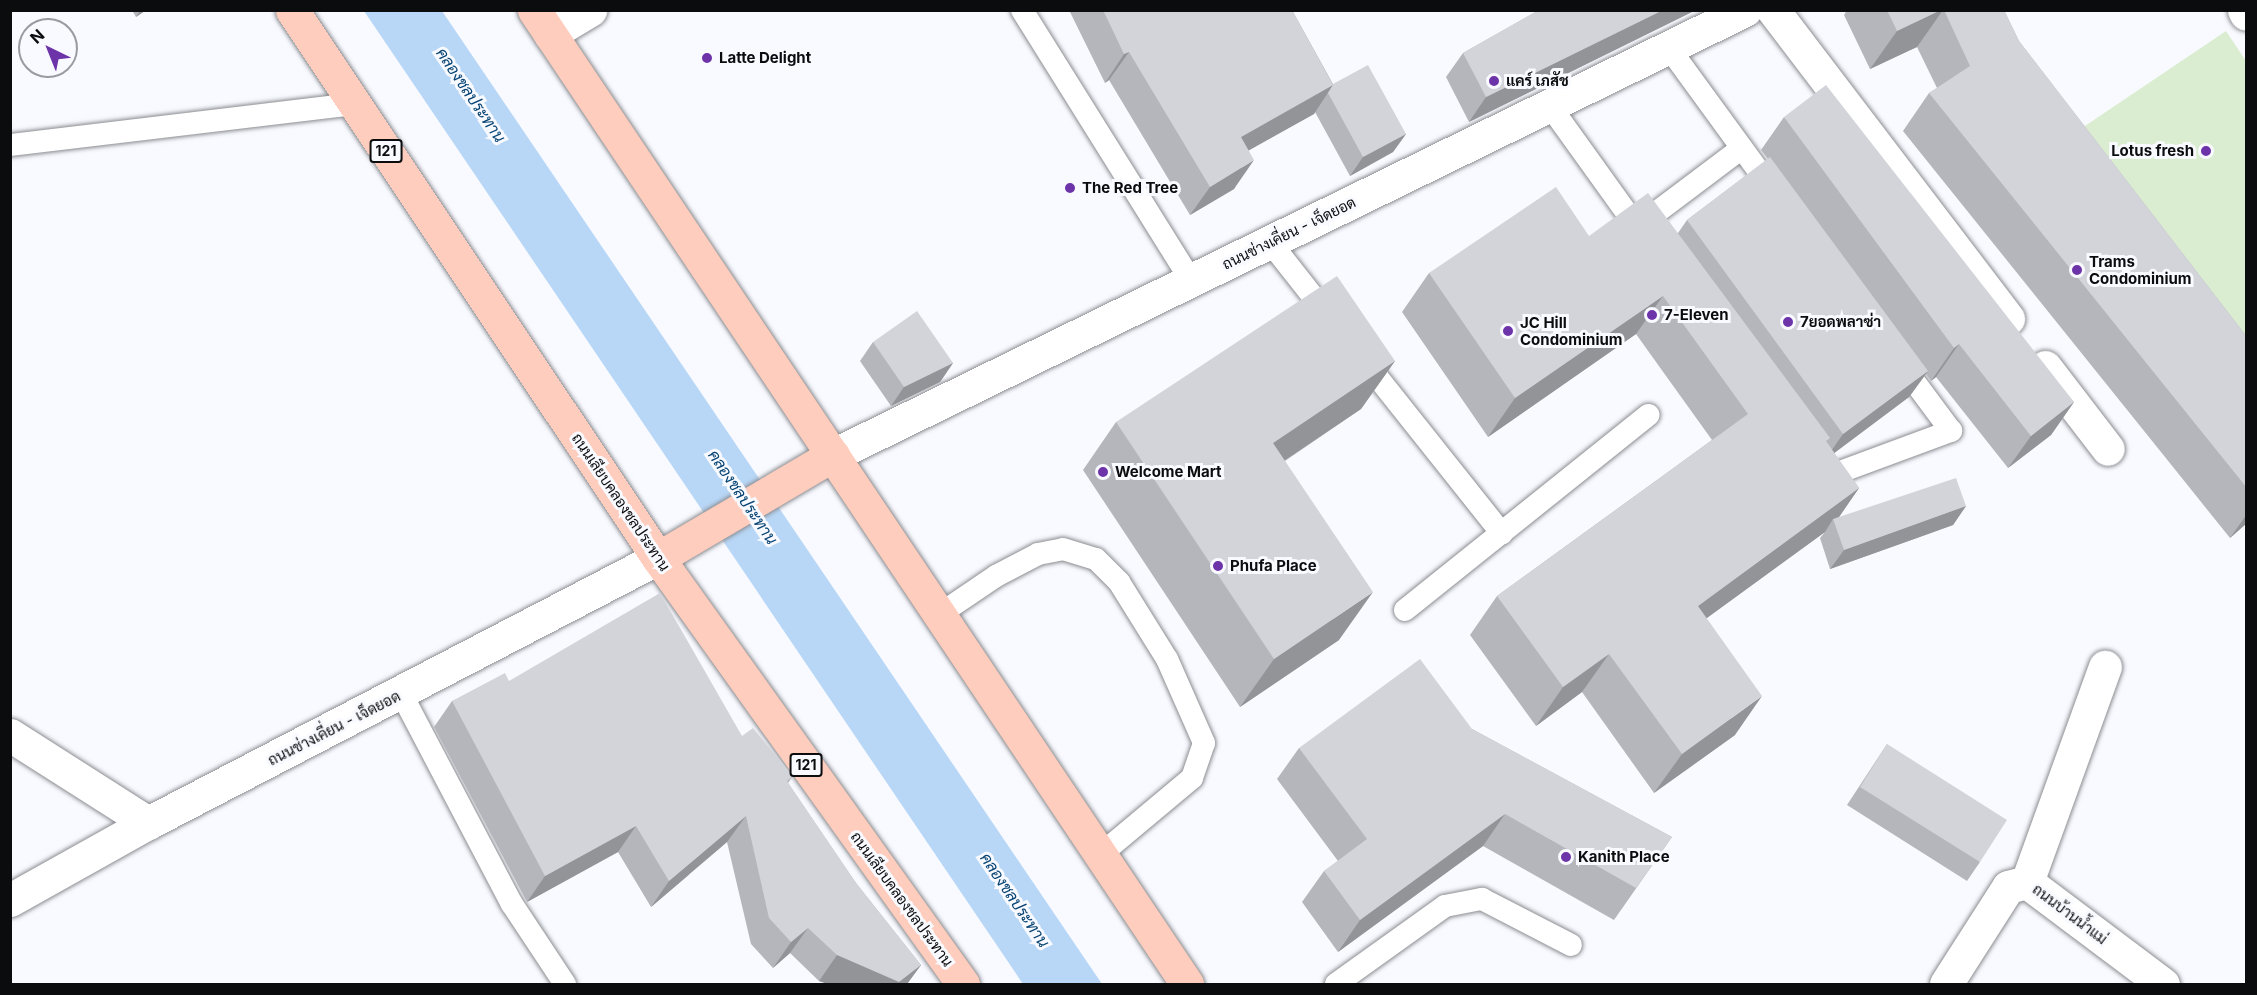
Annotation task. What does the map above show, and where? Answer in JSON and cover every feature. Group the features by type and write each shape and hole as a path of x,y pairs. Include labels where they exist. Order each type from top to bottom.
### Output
{"main road":[{"name":"ถนนเลียบคลองชลประทาน","path":"292,10 658,558 963,984"},
{"path":"542,22 1187,984"},
{"path":"658,558 833,455"}],"street":[{"path":"542,22 590,10"},
{"name":"ถนนช่างเคี่ยน - เจ็ดยอด","path":"833,455 1745,10"},
{"path":"1773,10 2108,449"},
{"name":"ถนนช่างเคี่ยน - เจ็ดยอด","path":"10,900 148,823 658,558"},
{"path":"2027,882 2105,668"},
{"path":"10,735 148,823"},
{"name":"ถนนบ้านน้ำแม่","path":"1946,984 2008,887 2027,882 2163,984"}],"lane":[{"path":"1022,10 1191,280"},
{"path":"1669,48 1791,214"},
{"path":"10,145 354,104"},
{"path":"1550,106 1658,255"},
{"path":"1637,227 1742,148"},
{"path":"1270,242 1502,534"},
{"path":"1809,462 1823,481 1951,431 1888,346"},
{"path":"1405,609 1502,534 1648,415"},
{"path":"940,614 996,576 1047,552 1063,549 1096,559 1119,582 1167,658 1204,743 1192,778 1100,855"},
{"path":"401,693 512,904 565,984"},
{"path":"1336,984 1445,906 1482,898 1571,945"}],"green space":[{"path":"2226,31 2246,61 2246,360 2076,132"}],"water":[{"name":"คลองชลประทาน","path":"364,11 442,11 1102,984 1023,984"}],"building":[{"path":"1103,10 1292,10 1333,85 1241,137 1254,160 1210,187 1129,52 1124,54"},
{"path":"1539,10 1663,10 1486,97 1463,53"},
{"path":"1887,10 1941,10 1897,31"},
{"path":"1944,10 2004,10 2019,41 2247,337 2247,488 1929,93 1970,66"},
{"path":"1368,65 1406,134 1363,157 1328,93 1333,84"},
{"path":"1826,85 2074,402 2031,436 1959,344 1954,348 1784,117"},
{"path":"1770,157 1928,371 1843,434 1687,220"},
{"path":"1556,187 1589,236 1648,193 1830,438 1826,441 1859,488 1698,606 1762,696 1682,754 1609,654 1563,687 1497,596 1748,414 1663,296 1515,398 1429,273"},
{"name":"Phufa Place","path":"1337,276 1395,361 1273,443 1373,592 1274,659 1116,422"},
{"path":"917,311 953,363 904,387 873,342"},
{"path":"1956,478 1966,506 1844,550 1833,519"},
{"path":"660,593 742,736 753,728 793,776 787,781 856,883 921,965 899,982 837,955 808,928 791,942 769,918 746,816 669,881 636,826 545,876 452,701 505,673 509,681"},
{"path":"1420,659 1472,729 1672,837 1636,888 1505,814 1360,920 1324,871 1367,839 1299,748"},
{"path":"1887,744 2007,820 1980,862 1860,787"}],"place":[{"name":"Latte Delight","path":"707,58"},
{"name":"แคร์ เภสัช","path":"1494,81"},
{"name":"Lotus fresh","path":"2206,151"},
{"name":"The Red Tree","path":"1070,188"},
{"name":"Trams Condominium","path":"2077,270"},
{"name":"7-Eleven","path":"1652,315"},
{"name":"7ยอดพลาซ่า","path":"1788,322"},
{"name":"JC Hill Condominium","path":"1508,331"},
{"name":"Welcome Mart","path":"1103,472"},
{"name":"Phufa Place","path":"1218,566"},
{"name":"Kanith Place","path":"1566,857"}]}
